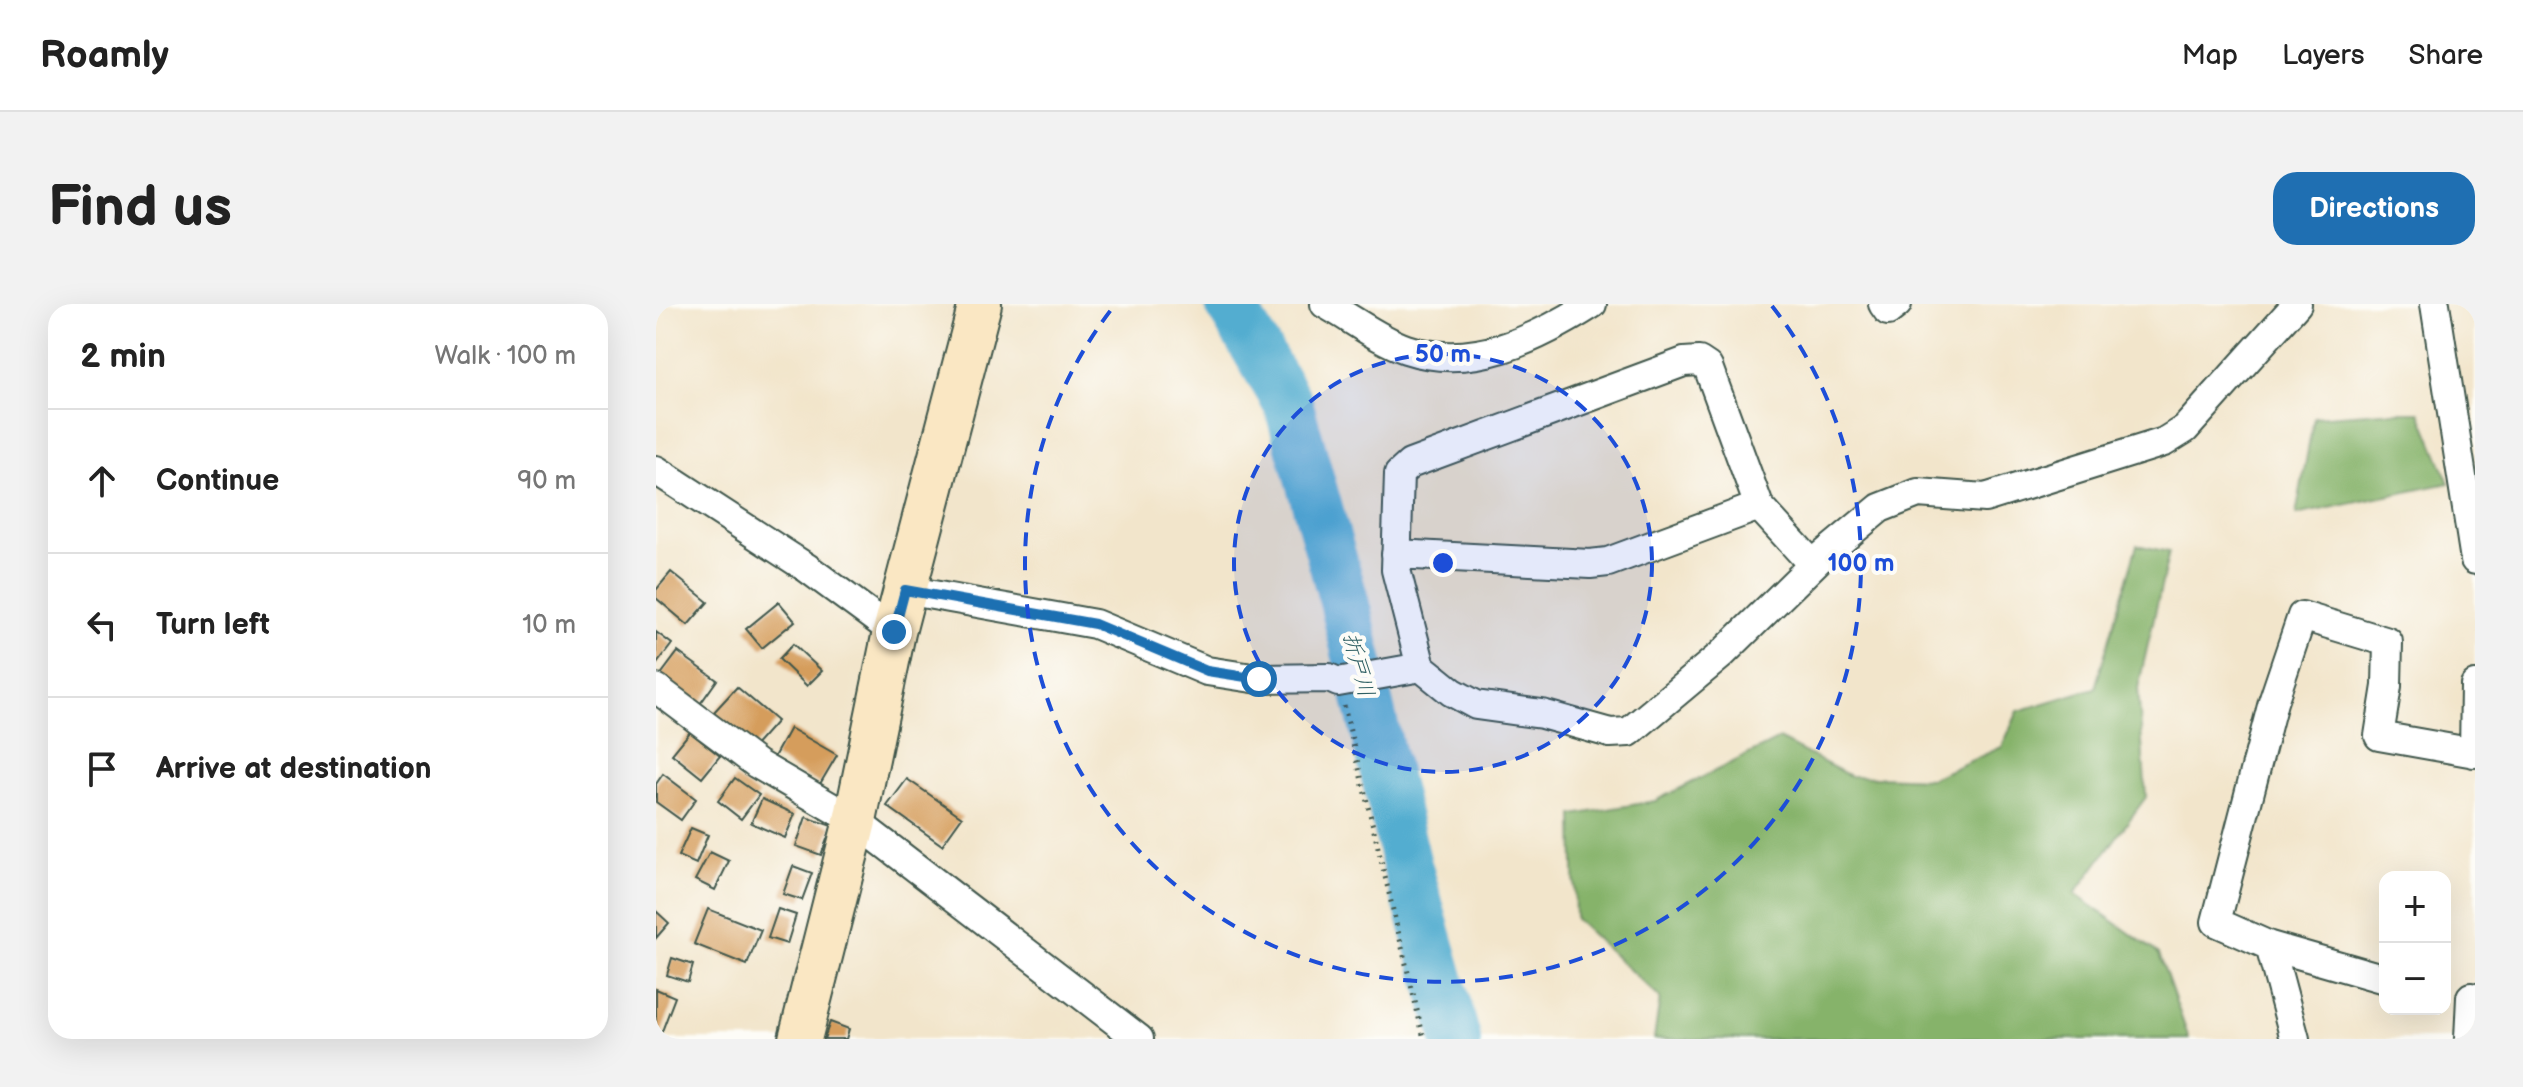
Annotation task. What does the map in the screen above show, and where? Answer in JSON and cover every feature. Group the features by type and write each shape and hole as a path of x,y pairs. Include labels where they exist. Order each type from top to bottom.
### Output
{"street":[{"path":"800,1039 855,821 894,632 980,304"},
{"path":"1325,304 1405,349 1448,358 1511,347 1556,326 1592,304"},
{"path":"1883,304 1888,311 1897,304"},
{"path":"1813,565 1759,506 1708,367 1699,361 1684,362 1410,464 1399,474 1396,554 1401,600 1421,667 1452,692 1476,705 1542,714 1610,733 1629,732 1721,655 1813,565 1880,508 1918,493 1985,498 2164,442 2185,429 2297,304"},
{"path":"2435,304 2475,560"},
{"path":"656,470 807,568 894,632"},
{"path":"1396,554 1599,563 1759,506"},
{"path":"905,590 1095,624 1207,671 1259,679 1329,678 1338,682 1421,667"},
{"path":"2379,977 2270,946 2216,922 2273,702 2302,616 2388,642 2387,686 2379,736 2475,753 2475,672"},
{"path":"656,688 757,764 855,821 1139,1039"},
{"path":"2270,946 2295,1039"},
{"path":"2464,996 2469,1039"}],"path":[{"path":"1338,682 1424,1039"}],"green space":[{"path":"2420,412 2449,483 2296,515 2314,417"},
{"path":"2137,545 2169,552 2138,688 2146,797 2075,894 2159,954 2189,1039 1654,1039 1660,998 1575,919 1573,815 1655,801 1779,739 1850,776 1930,779 2002,747 2018,711 2095,688"}],"building":[{"path":"671,572 708,602 688,625 656,598 656,590"},
{"path":"779,602 795,621 762,648 746,629"},
{"path":"656,632 672,644 656,665"},
{"path":"793,644 822,671 807,686 779,659"},
{"path":"678,652 717,680 700,704 660,676"},
{"path":"737,687 777,721 753,748 713,713"},
{"path":"790,728 837,755 820,784 774,757"},
{"path":"690,732 720,756 702,778 672,754"},
{"path":"663,774 696,799 681,820 656,802 656,784"},
{"path":"735,778 759,795 741,819 718,801"},
{"path":"907,779 962,817 942,845 887,806"},
{"path":"762,799 795,814 785,838 751,823"},
{"path":"806,817 832,826 821,855 796,846"},
{"path":"691,828 708,835 696,864 678,856"},
{"path":"710,852 729,861 715,890 695,880"},
{"path":"793,866 812,873 802,900 783,894"},
{"path":"708,909 761,930 747,965 694,944"},
{"path":"778,909 796,915 787,944 768,938"},
{"path":"656,911 669,923 656,938"},
{"path":"672,958 693,965 688,982 667,975"},
{"path":"656,989 675,997 659,1039 656,1039"},
{"path":"830,1022 849,1029 846,1039 824,1039"}],"waterway":[{"name":"折戸川","path":"1230,304 1288,403 1344,601 1407,865 1456,1039"},
{"name":"折戸川","path":"1235,309 1237,304"}],"route":[{"path":"894,632 905,590 1095,624 1191,666 1230,676 1259,679"}]}
